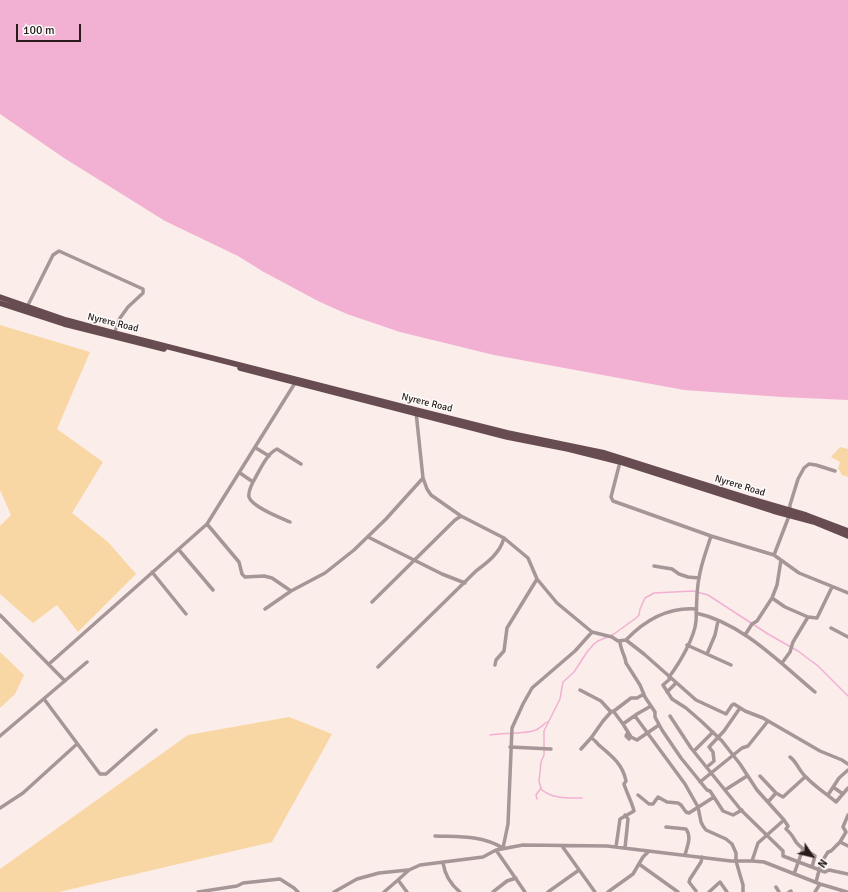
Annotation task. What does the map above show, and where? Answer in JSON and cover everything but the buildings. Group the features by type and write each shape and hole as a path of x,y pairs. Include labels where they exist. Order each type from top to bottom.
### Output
{"main road":[{"name":"Nyrere Road","path":"0,297 113,335 295,383 508,433 605,453 789,513 848,536"},
{"name":"Nyrere Road","path":"0,303 64,324 113,335 416,412 507,437 568,449 620,462 789,513 813,517 848,531"}],"street":[{"path":"27,307 53,255 59,251 143,289 143,293 128,307 120,318 113,335"},
{"path":"49,664 207,524 256,448 295,383"},
{"path":"416,412 423,478 431,495 461,516 504,538 528,558 537,578 557,603 592,632 611,636 618,641 626,640 637,629 660,615 681,608 696,611 745,635 782,663 815,692"},
{"path":"256,448 269,456"},
{"path":"290,522 274,515 252,502 249,495 253,482 274,450 277,449 301,464"},
{"path":"620,462 610,497 612,501 711,536 774,555 799,574 848,593"},
{"path":"774,555 789,513 791,500 804,468 809,464 835,471"},
{"path":"240,473 253,482"},
{"path":"265,610 291,591 325,573 354,550 386,519 423,478"},
{"path":"372,602 455,520 461,516"},
{"path":"207,524 239,562 242,574 245,577 264,576 272,578 291,591"},
{"path":"711,536 699,578 694,629 679,663 663,685 672,699 686,708 713,732 733,755 757,790 788,825 786,828 794,837 796,843 815,856 812,867"},
{"path":"368,537 442,574 465,583"},
{"path":"378,667 495,555 502,545 504,538"},
{"path":"179,550 213,590"},
{"path":"745,635 772,598 777,585 781,560"},
{"path":"654,566 674,569 679,574 699,578"},
{"path":"152,572 186,614"},
{"path":"495,665 496,660 504,650 507,628 537,578"},
{"path":"772,598 785,607 808,617 817,618 832,587"},
{"path":"0,614 65,681"},
{"path":"782,663 808,617"},
{"path":"707,654 715,636 718,621"},
{"path":"831,628 848,637"},
{"path":"503,848 508,824 511,736 523,704 532,688 575,651 592,632"},
{"path":"626,640 696,700 726,714 733,704 768,721 820,751 846,763 848,757"},
{"path":"620,641 626,663 652,706 659,725 681,758 714,797 724,812 733,815 742,810"},
{"path":"687,644 731,665"},
{"path":"0,736 86,662"},
{"path":"667,692 676,683"},
{"path":"580,690 601,701 623,724 631,738 637,740 659,725"},
{"path":"581,749 612,712 630,698 638,698 644,694"},
{"path":"44,699 100,774 106,774 156,730"},
{"path":"623,724 652,706"},
{"path":"709,747 718,738 740,708"},
{"path":"635,716 685,784 698,807 701,822 706,830 726,839 732,844 736,853 736,861 743,885 743,892"},
{"path":"670,716 694,751 725,790 742,810 783,851 783,856 825,872 829,870 848,874"},
{"path":"700,782 742,748 748,746 768,721"},
{"path":"694,751 713,732"},
{"path":"591,738 596,740 601,747 607,750 618,762 624,772 626,780 624,784 634,810 620,819 616,847"},
{"path":"703,743 709,747 714,756 714,761 707,767"},
{"path":"0,808 23,793 77,744"},
{"path":"510,747 551,749"},
{"path":"790,757 795,761 805,777 837,802 848,788"},
{"path":"828,795 839,778 848,770"},
{"path":"725,790 747,776"},
{"path":"760,776 776,793 783,797 805,777"},
{"path":"834,787 843,794"},
{"path":"768,802 776,793"},
{"path":"638,795 649,804 653,804 658,797 667,802 678,803 687,813 714,797"},
{"path":"625,815 628,819 625,848"},
{"path":"816,882 821,863 828,852 840,842 846,832 843,827 848,815"},
{"path":"752,861 758,843 784,820"},
{"path":"666,826 686,829 688,831 689,836 685,855"},
{"path":"435,836 475,837 484,839 503,848"},
{"path":"840,842 848,846"},
{"path":"334,892 357,880 379,873 409,870 420,865 483,857 496,850 523,845 616,847 702,858 764,862 820,884 847,892"},
{"path":"562,846 595,892"},
{"path":"794,874 803,849"},
{"path":"496,850 526,892"},
{"path":"608,892 632,874 643,856 649,851"},
{"path":"696,891 689,882 702,858"},
{"path":"443,863 445,874 454,887 460,892"},
{"path":"639,864 678,892"},
{"path":"384,892 409,870"},
{"path":"548,892 579,870"},
{"path":"493,892 507,881 516,878"},
{"path":"198,892 237,886 251,881 280,879 298,892"},
{"path":"398,880 406,892"},
{"path":"709,892 720,882 727,892"},
{"path":"815,892 820,884"},
{"path":"776,887 778,892"}],"shaded area":[{"path":"0,0 848,0 848,400 684,390 494,355 400,332 347,314 318,301 262,271 238,256 165,221 64,158 0,114"},
{"path":"0,325 90,352 57,429 103,462 72,513 108,542 136,574 78,632 57,605 33,623 0,594 0,526 11,515 0,490"},
{"path":"840,447 848,449 848,477 842,475 838,468 840,462 831,457"},
{"path":"0,652 24,675 15,694 0,708"},
{"path":"289,717 332,734 272,842 59,892 0,892 0,869 188,735"}],"waterway":[{"path":"537,799 536,795 541,788 539,781 541,762 544,755 544,731 560,699 563,682 574,672 594,644 614,634 636,618 639,615 645,598 654,593 693,591 708,595 768,634 798,651 818,666 848,696"},
{"path":"490,735 532,731 547,722"},
{"path":"541,789 550,795 566,798 582,798"}]}
